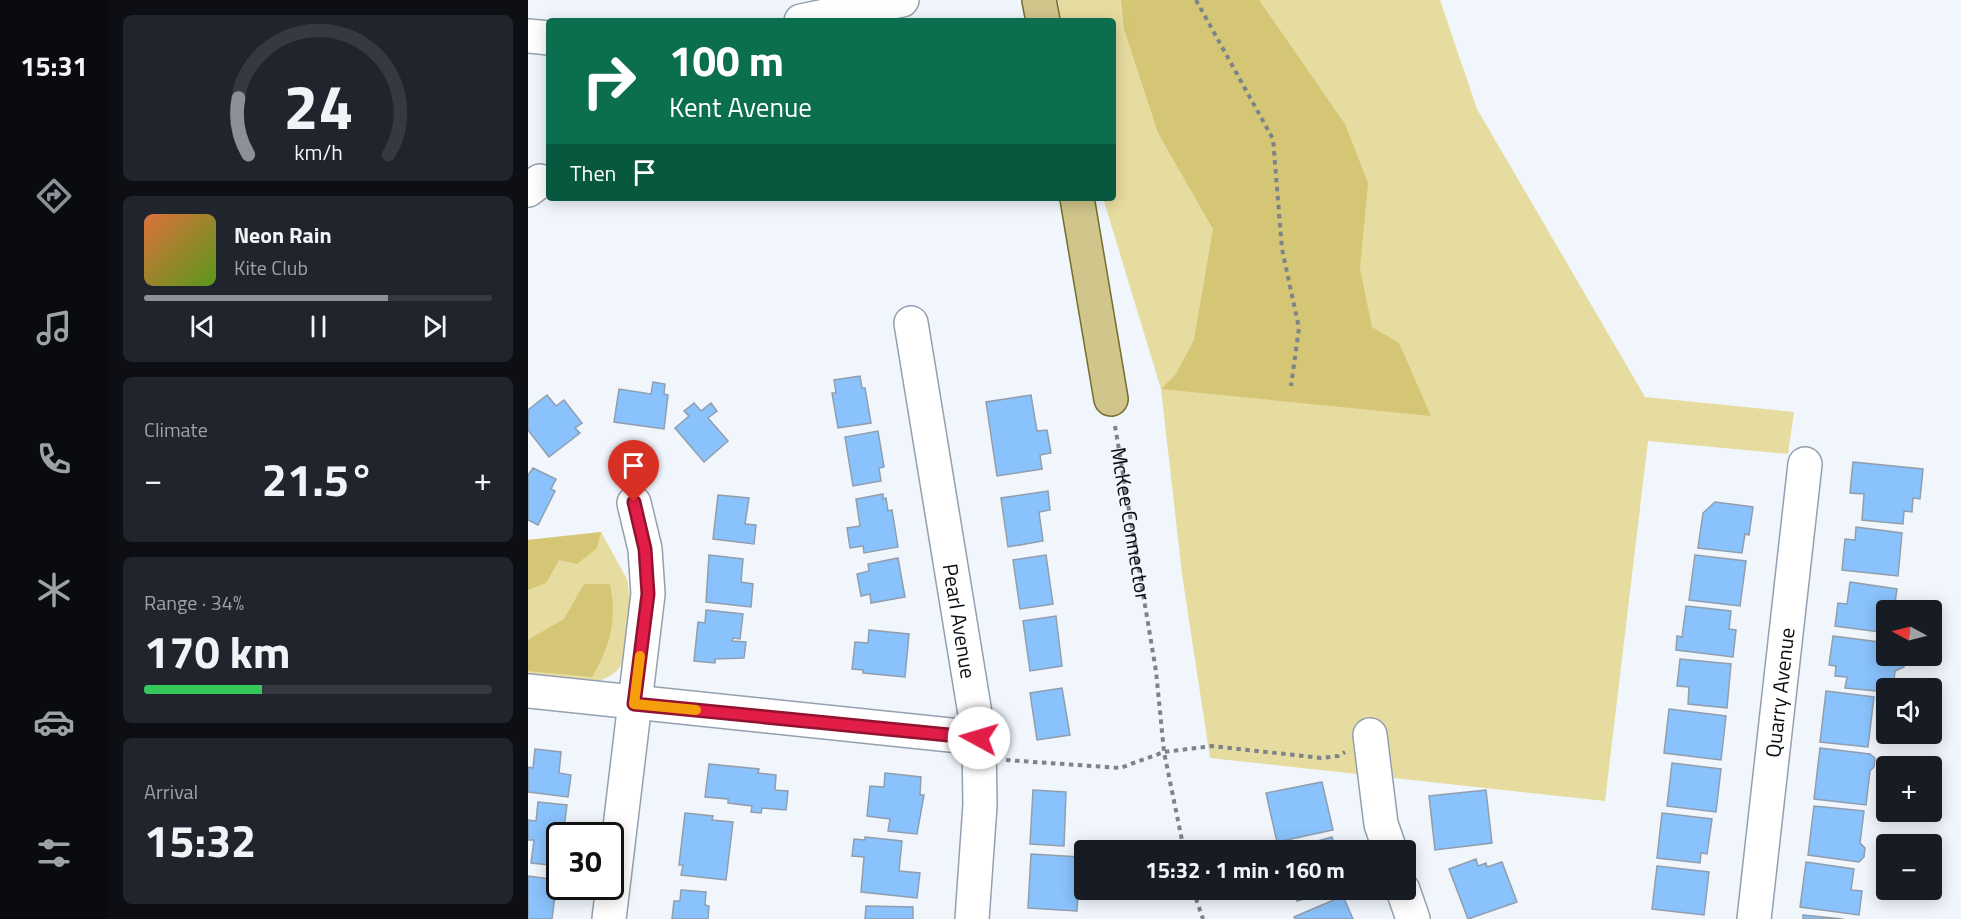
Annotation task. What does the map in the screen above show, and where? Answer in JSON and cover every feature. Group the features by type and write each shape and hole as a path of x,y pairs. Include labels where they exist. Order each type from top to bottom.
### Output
{"main road":[{"path":"1039,0 1042,18"},
{"path":"1078,201 1111,399"}],"street":[{"path":"815,18 902,0"},
{"path":"528,36 546,38"},
{"name":"Pearl Avenue","path":"911,323 990,749 980,805 972,919"},
{"name":"Quarry Avenue","path":"1754,919 1805,464"},
{"path":"609,919 648,594 645,549 634,502"},
{"path":"528,691 990,749"},
{"path":"1370,735 1381,824 1387,840"},
{"path":"1406,900 1413,919"}],"path":[{"path":"1196,0 1273,139 1282,249 1299,328 1291,386"},
{"name":"McKee Connector","path":"1111,399 1156,670 1164,752 1182,840"},
{"path":"990,749 1120,768 1164,752 1212,746 1321,758 1338,756 1370,735"},
{"path":"1196,900 1203,919"}],"shaded area":[{"path":"1058,0 1440,0 1477,109 1645,397 1794,412 1788,454 1648,441 1605,801 1210,758 1182,574 1161,389 1104,201 1116,201 1116,18 1061,18"},
{"path":"1121,0 1259,0 1345,124 1368,183 1360,269 1372,327 1399,343 1431,416 1161,389 1176,374 1194,340 1213,229 1158,133 1124,29"},
{"path":"601,532 627,579 630,597 622,664 604,679 592,682 566,681 528,675 528,540"},
{"path":"601,532 597,548 577,564 559,560 546,583 528,590 528,540"},
{"path":"584,584 610,584 612,597 611,632 604,654 592,677 528,671 528,640 564,619"}],"building":[{"path":"860,376 862,388 865,388 871,423 838,428 832,393 836,393 834,380"},
{"path":"653,382 665,384 664,394 668,395 664,429 614,422 619,389 651,394"},
{"path":"547,395 556,406 564,400 582,423 575,428 580,433 549,457 528,430 528,410"},
{"path":"1031,395 1037,431 1047,430 1051,453 1040,455 1042,469 997,476 986,402"},
{"path":"694,403 701,411 711,403 717,411 708,418 728,441 704,462 675,428 689,416 684,411"},
{"path":"878,431 884,467 879,468 881,481 853,486 845,437"},
{"path":"1853,462 1923,469 1920,499 1913,498 1912,512 1904,511 1903,524 1862,520 1864,494 1850,493"},
{"path":"533,468 556,479 551,489 555,491 538,525 528,520 528,475"},
{"path":"1048,491 1050,510 1039,512 1043,541 1008,547 1001,498"},
{"path":"883,494 888,511 892,510 898,547 864,553 863,546 850,548 847,528 860,526 856,499"},
{"path":"718,495 749,498 745,524 756,525 754,544 713,539"},
{"path":"1715,502 1753,507 1749,535 1745,534 1742,553 1698,548 1703,513"},
{"path":"1856,527 1902,533 1898,576 1842,570 1845,539 1855,540"},
{"path":"709,555 743,559 741,582 753,584 751,607 706,602"},
{"path":"1046,555 1053,604 1020,609 1013,560"},
{"path":"1695,555 1746,561 1740,606 1689,600"},
{"path":"898,558 905,597 871,603 870,594 861,596 857,574 869,571 868,564"},
{"path":"1850,582 1897,589 1895,600 1876,600 1876,632 1835,626 1838,603 1847,604"},
{"path":"1686,606 1731,611 1729,629 1736,630 1733,657 1676,650 1677,636 1682,637"},
{"path":"706,610 743,614 740,639 733,638 732,641 746,642 744,658 715,659 715,663 694,661 698,622 705,623"},
{"path":"1056,616 1062,666 1030,671 1023,621"},
{"path":"869,630 909,634 905,677 863,673 863,670 852,669 855,642 868,643"},
{"path":"1833,636 1876,642 1876,666 1904,667 1895,671 1894,678 1876,678 1876,691 1845,688 1847,677 1835,676 1836,666 1829,665"},
{"path":"1680,659 1731,664 1727,708 1688,704 1689,687 1677,686"},
{"path":"1062,688 1070,735 1037,740 1030,693"},
{"path":"1826,691 1874,697 1868,747 1820,742"},
{"path":"1669,709 1726,716 1721,760 1664,753"},
{"path":"1820,748 1870,754 1875,758 1874,767 1870,771 1866,805 1814,799"},
{"path":"535,749 561,752 559,773 571,775 568,797 528,792 528,767 533,768"},
{"path":"1672,763 1721,769 1716,812 1667,806"},
{"path":"709,764 759,769 758,773 776,775 775,790 788,791 786,810 762,808 761,813 751,812 752,806 728,803 728,799 705,797"},
{"path":"885,773 921,777 920,795 924,795 917,834 888,831 890,819 867,816 870,786 884,787"},
{"path":"1322,782 1333,830 1277,840 1266,793"},
{"path":"1033,790 1066,792 1064,846 1030,844"},
{"path":"1486,790 1492,843 1435,850 1429,796"},
{"path":"538,802 567,805 565,822 546,822 546,865 531,863 534,840 528,840 528,820 536,821"},
{"path":"1814,806 1864,811 1860,843 1865,848 1864,857 1859,862 1808,855"},
{"path":"685,813 713,816 712,820 733,822 726,880 681,875 683,865 679,865"},
{"path":"1662,813 1712,819 1707,854 1701,853 1700,863 1657,858"},
{"path":"865,837 902,841 899,871 920,873 917,898 861,892 864,857 852,856 854,839 865,840"},
{"path":"1031,854 1074,857 1074,900 1078,900 1077,911 1028,908"},
{"path":"1476,859 1478,866 1486,863 1487,867 1502,862 1517,902 1468,919 1449,869"},
{"path":"1806,862 1854,869 1851,890 1862,891 1859,915 1800,907"},
{"path":"1657,866 1709,872 1704,915 1652,909"},
{"path":"528,876 546,878 546,900 554,900 552,919 528,919"},
{"path":"681,890 706,892 705,905 709,906 708,919 672,919 674,901 680,901"},
{"path":"1334,900 1345,900 1353,919 1295,919 1294,917"},
{"path":"866,906 913,907 913,919 865,919"},
{"path":"1803,915 1843,919 1803,919"}],"slow traffic":[{"path":"640,656 634,704 696,710"}],"route":[{"path":"634,502 645,549 648,594 634,704 979,738"}]}
